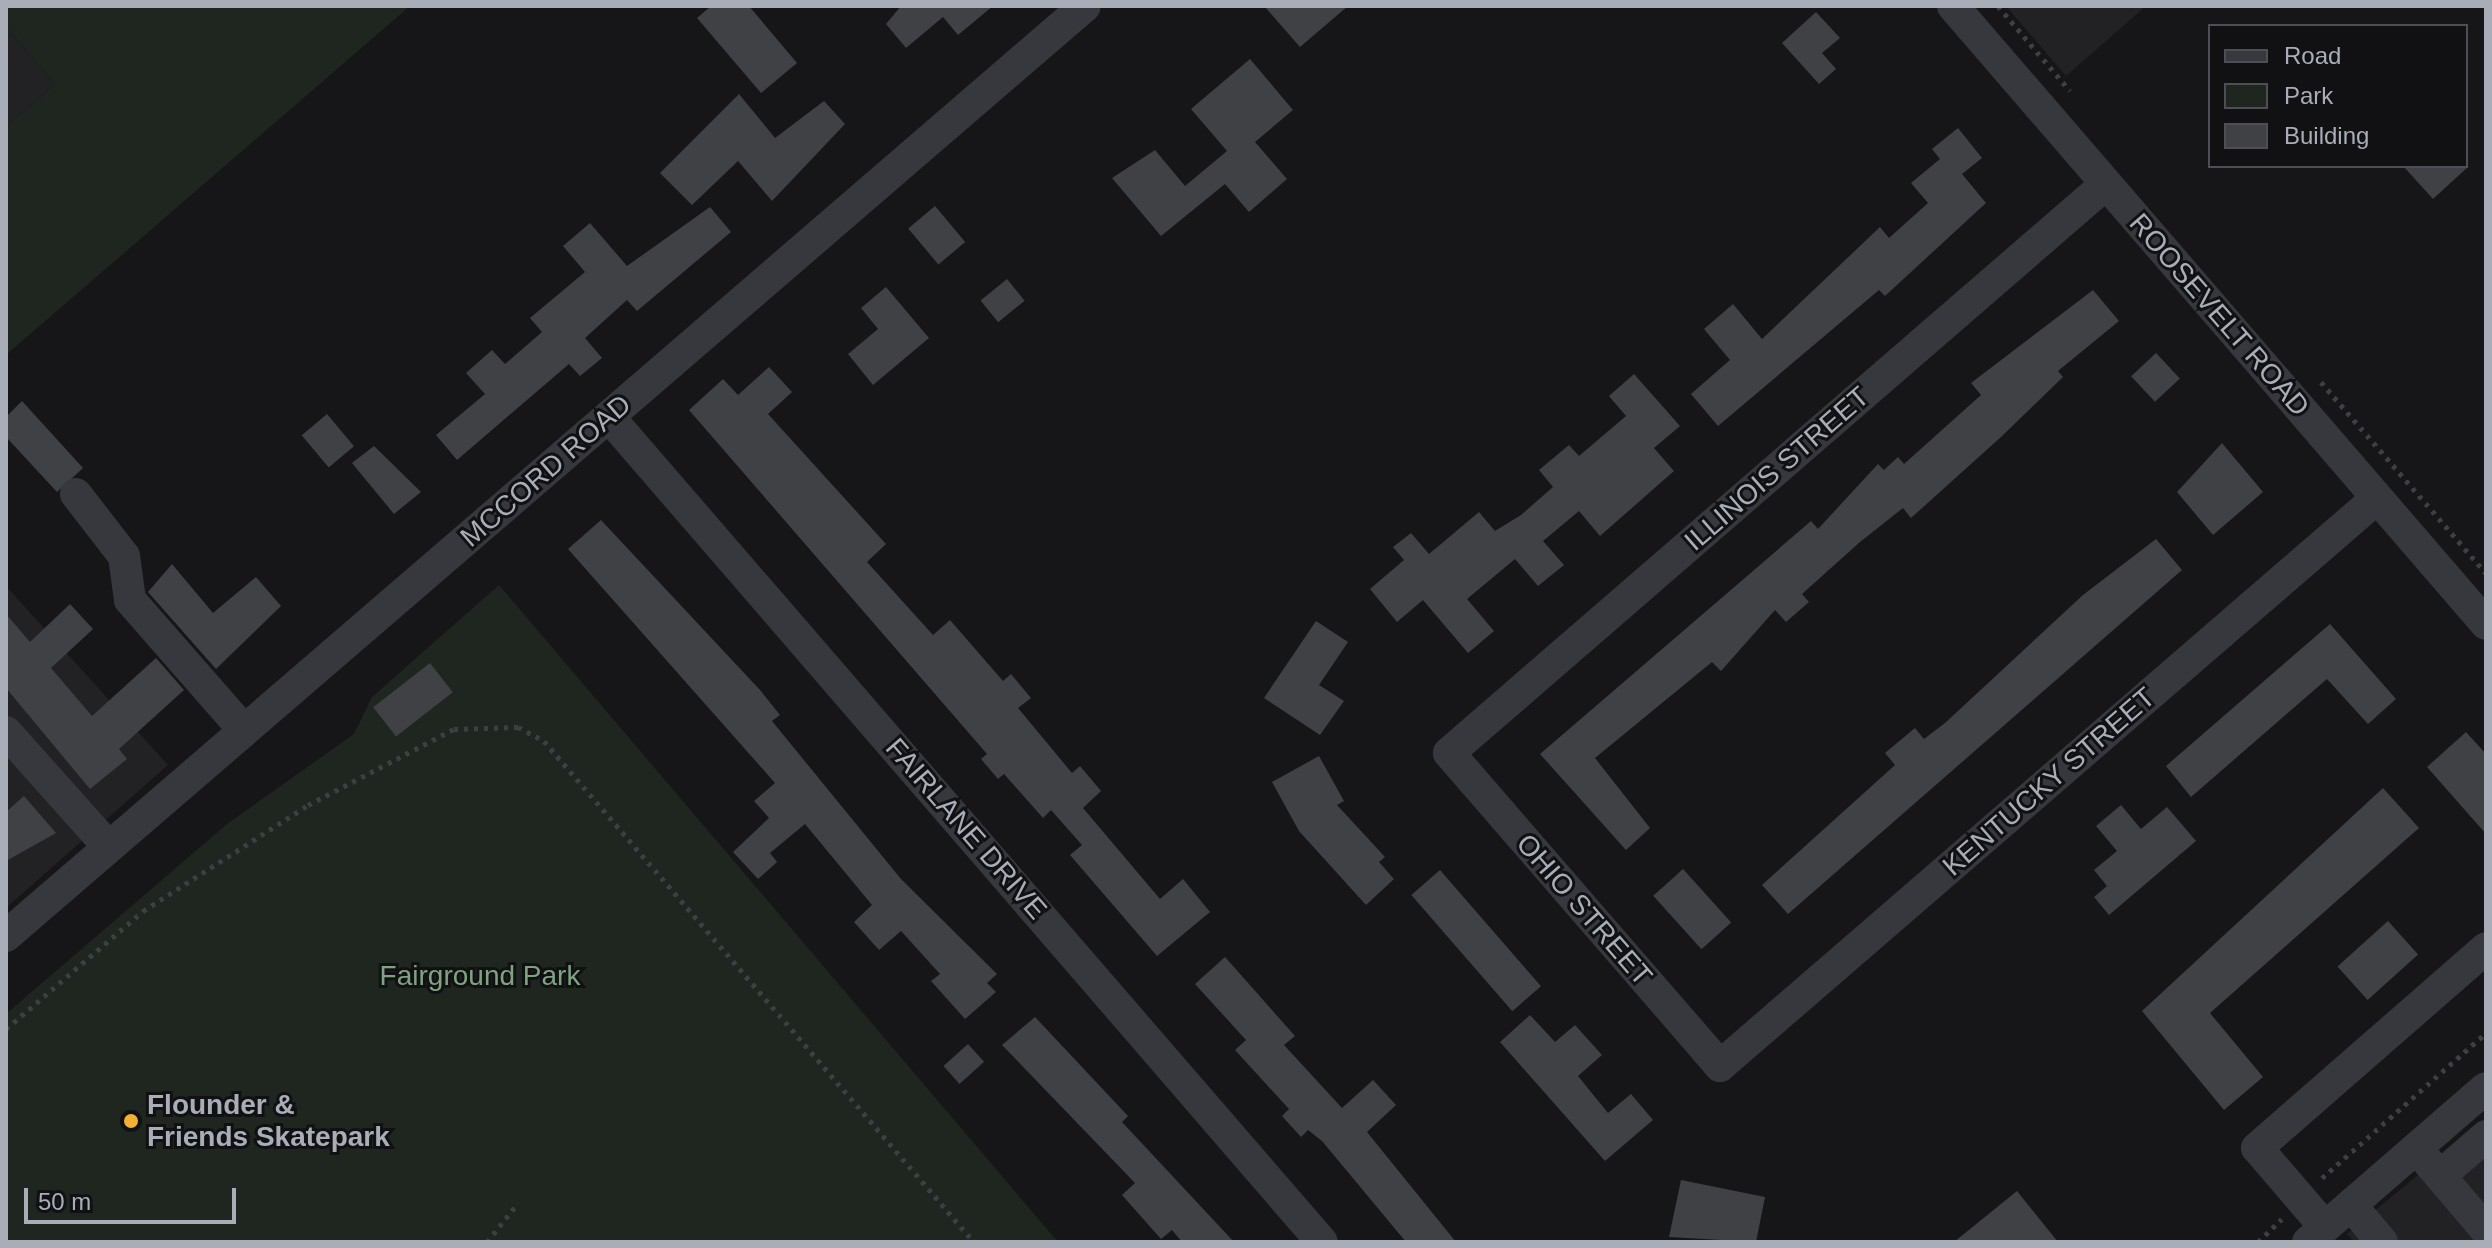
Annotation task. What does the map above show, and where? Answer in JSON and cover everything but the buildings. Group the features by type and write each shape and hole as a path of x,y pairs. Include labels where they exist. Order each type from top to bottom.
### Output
{"street":[{"name":"MCCORD ROAD","path":"6,936 1085,6"},
{"name":"ROOSEVELT ROAD","path":"1953,6 2486,624"},
{"name":"ILLINOIS STREET","path":"1449,753 2106,184"},
{"name":"FAIRLANE DRIVE","path":"609,417 1322,1242"},
{"path":"76,494 124,556 130,600 244,730"},
{"name":"KENTUCKY STREET","path":"1720,1066 2377,498"},
{"path":"6,732 109,847"},
{"name":"OHIO STREET","path":"1449,753 1720,1066"},
{"path":"2486,948 2257,1148 2302,1201 2316,1234 2486,1088"},
{"path":"2440,1176 2486,1136"},
{"path":"2417,1149 2486,1230"},
{"path":"2351,1205 2382,1242"}],"path":[{"path":"6,1029 143,911 282,820 443,734 481,724 518,727 544,741 974,1242"},
{"path":"2258,1242 2302,1201 2330,1165 2486,1033"},
{"path":"487,1242 518,1203"}],"shaded area":[{"path":"2006,6 2146,6 2066,76"},
{"path":"6,27 55,84 6,127"},
{"path":"6,586 168,765 6,908"},
{"path":"2486,1118 2486,1242 2355,1242 2347,1234"}],"green space":[{"path":"6,6 410,6 6,355 6,127 55,84 6,27"},
{"name":"Fairground Park","path":"499,585 1058,1242 6,1242 6,1014 227,824 354,734 372,697"}],"place":[{"name":"Flounder & Friends Skatepark","path":"131,1121"}]}
